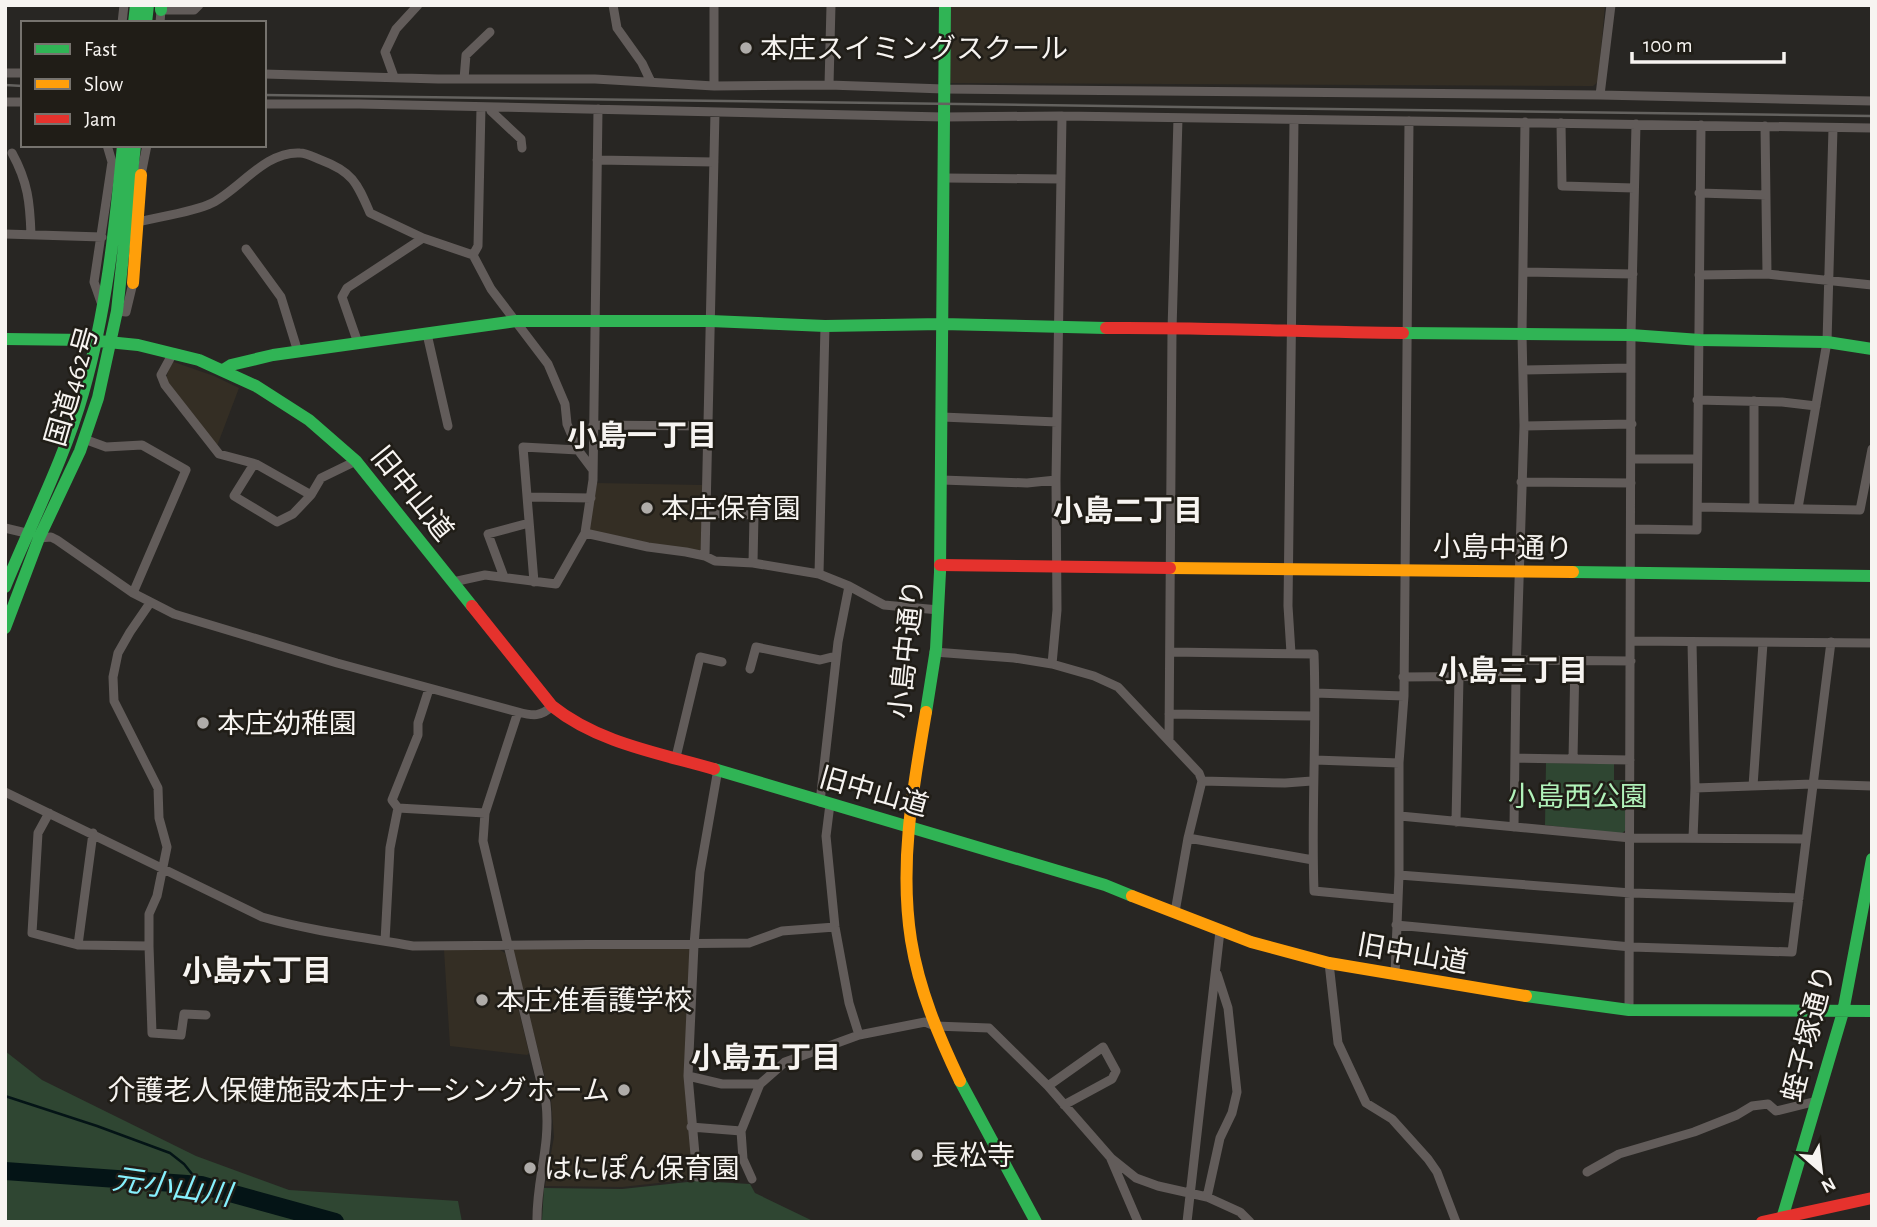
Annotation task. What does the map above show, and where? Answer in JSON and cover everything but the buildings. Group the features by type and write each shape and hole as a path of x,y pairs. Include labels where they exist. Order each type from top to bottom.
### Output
{"main road":[{"path":"940,565 945,5"},
{"name":"国道462号","path":"5,628 39,538 63,491 98,398 117,311 124,197 123,147"},
{"name":"国道462号","path":"5,587 65,445 82,394 135,147"},
{"path":"133,283 141,175"},
{"path":"223,370 231,365 298,352 516,321 711,321 825,326 942,324 1059,328 1172,327 1290,332 1631,335 1700,340 1827,342 1872,349"},
{"name":"旧中山道","path":"5,339 95,340 147,346 223,370 303,415 356,461 552,706 587,730 614,740 1105,886 1220,931 1286,953 1329,963 1558,1002 1629,1010 1872,1011"},
{"name":"小島中通り","path":"1035,1222 935,1026 911,942 905,866 908,826 934,652 940,565 1872,576"},
{"name":"蛭子塚通り","path":"1782,1219 1843,1012 1872,859"},
{"path":"1762,1222 1872,1198"}],"street":[{"path":"161,13 194,10 199,5"},
{"path":"394,77 385,52 396,29 418,5"},
{"path":"613,5 617,28 651,82"},
{"path":"714,5 714,86"},
{"path":"829,85 831,5"},
{"path":"1600,96 1611,5"},
{"path":"464,79 466,55 490,32"},
{"path":"266,74 594,79 714,86 829,85 944,89 1872,101"},
{"path":"266,104 944,117 1062,116 1872,128"},
{"path":"485,107 521,139 522,148"},
{"path":"473,255 478,246 485,107"},
{"path":"453,582 485,575 556,584 585,533 593,470 598,109"},
{"path":"705,556 715,113"},
{"path":"1052,664 1057,610 1056,480 1062,116"},
{"path":"1169,741 1172,327 1178,118"},
{"path":"1290,653 1288,569 1294,120"},
{"path":"1395,975 1399,875 1399,763 1404,696 1409,121"},
{"path":"1514,827 1524,426 1522,334 1525,122"},
{"path":"1561,123 1562,186 1634,188"},
{"path":"1629,1010 1631,335 1636,124"},
{"path":"1632,529 1697,530 1701,125"},
{"path":"1765,126 1767,274"},
{"path":"1798,508 1827,342 1832,128"},
{"path":"102,304 94,282 111,162 107,147"},
{"path":"141,175 147,147"},
{"path":"12,153 24,175 30,200 31,235"},
{"path":"138,222 211,203 281,156 301,153 329,163 358,183 370,213 423,238 473,255 491,289 548,364 565,404 567,424 578,450 593,470"},
{"path":"597,160 714,162"},
{"path":"945,178 1061,179"},
{"path":"1699,193 1766,195"},
{"path":"5,234 102,237"},
{"path":"358,343 342,297 347,288 423,238"},
{"path":"246,249 281,297 298,352"},
{"path":"1523,272 1633,274"},
{"path":"1699,275 1767,274 1872,285"},
{"path":"117,311 126,312 133,283"},
{"path":"819,573 825,326"},
{"path":"427,334 448,426"},
{"path":"173,353 161,375 165,385 219,454 254,464 311,495"},
{"path":"1523,370 1631,368"},
{"path":"1697,400 1816,406"},
{"path":"1754,401 1754,508"},
{"path":"942,417 1057,422"},
{"path":"1524,426 1632,424"},
{"path":"593,425 708,426"},
{"path":"84,439 106,447 142,445 186,470 133,593"},
{"path":"534,582 523,447 578,450"},
{"path":"1698,508 1860,510 1872,449"},
{"path":"1632,459 1696,459"},
{"path":"254,464 234,496 277,522 293,514 311,495 321,478 356,461"},
{"path":"942,480 1027,483 1056,480"},
{"path":"1521,481 1631,483"},
{"path":"527,497 591,498"},
{"path":"705,513 754,515 753,563"},
{"path":"504,578 488,534 528,523"},
{"path":"5,528 26,533"},
{"path":"585,533 705,556 715,561 753,563 819,573 884,605 939,610"},
{"path":"39,538 51,537 57,540 133,593 174,614 429,689 534,716 544,714 552,706"},
{"path":"849,586 836,656 825,803 835,927 849,1003 859,1035"},
{"path":"150,603 118,653 113,677 114,701 158,788 159,818 167,847 157,896 149,914 152,1033 181,1035 184,1014 206,1015"},
{"path":"1631,641 1872,643"},
{"path":"1692,642 1695,788 1693,838"},
{"path":"1396,925 1630,947 1792,952 1831,642"},
{"path":"1753,786 1763,643"},
{"path":"750,669 756,647 820,660 836,656"},
{"path":"934,652 1014,658 1052,664 1094,676 1118,687 1199,773 1202,781 1188,838 1175,912"},
{"path":"1170,652 1314,654 1314,891 1398,899"},
{"path":"676,757 700,657 722,662"},
{"path":"1517,660 1631,660"},
{"path":"1573,758 1575,661"},
{"path":"1403,677 1516,676"},
{"path":"1456,822 1459,677"},
{"path":"429,689 418,723 418,735 391,800 398,808 485,813"},
{"path":"1315,693 1404,696"},
{"path":"518,712 485,813 483,841 546,1103 549,1128 539,1186 537,1222"},
{"path":"1169,714 1314,716"},
{"path":"1516,758 1630,760"},
{"path":"1315,760 1399,763"},
{"path":"697,1177 688,1076 694,945 699,872 718,769"},
{"path":"1202,781 1312,781"},
{"path":"1695,788 1812,784 1872,786"},
{"path":"5,792 262,917 287,924 413,946 749,943 782,931 835,927"},
{"path":"385,941 390,848 398,808"},
{"path":"49,813 38,833 32,933 78,945 149,946"},
{"path":"1400,816 1631,838 1805,839"},
{"path":"78,945 93,833"},
{"path":"1188,838 1313,860"},
{"path":"1399,875 1631,893 1799,898"},
{"path":"1187,1222 1220,931"},
{"path":"1329,963 1338,1043 1366,1103 1392,1119 1429,1159 1437,1172 1456,1222"},
{"path":"1207,1196 1220,1138 1232,1113 1237,1092 1228,1008 1215,969"},
{"path":"752,1180 743,1159 741,1130 760,1084 785,1062 859,1035 925,1022 935,1026 989,1028 1048,1086 1111,1158 1136,1178 1158,1186 1207,1196 1240,1212 1250,1222"},
{"path":"1048,1086 1103,1048 1116,1071 1112,1079 1064,1105"},
{"path":"688,1076 722,1084 760,1084"},
{"path":"1587,1172 1619,1154 1694,1132 1752,1106 1768,1104 1776,1111 1817,1101"},
{"path":"691,1127 741,1130"},
{"path":"1111,1158 1138,1222"}],"shaded area":[{"path":"951,5 1605,5 1598,82 1593,86 949,83"},
{"path":"171,361 239,388 217,446 166,379"},
{"name":"本庄保育園","path":"597,483 702,485 702,550 699,552 588,532"},
{"path":"516,947 688,948 692,951 684,1069 695,1179 622,1187 545,1186 554,1137 551,1100 512,950"},
{"name":"本庄准看護学校","path":"444,950 500,950 505,953 529,1053 527,1055 450,1046"}],"green space":[{"name":"小島西公園","path":"1546,763 1614,764 1614,780 1625,780 1626,830 1621,834 1545,825"},
{"path":"5,1051 42,1080 196,1156 289,1190 458,1201 462,1222 5,1222"},
{"path":"697,1181 750,1184 755,1193 815,1222 542,1220 544,1188 622,1189"}],"waterway":[{"path":"5,1096 170,1153 184,1164 201,1185"},
{"name":"元小山川","path":"5,1171 201,1185 335,1222"}],"railway":[{"path":"5,85 21,86"},
{"path":"266,95 1872,116"}],"traffic: fast":[{"path":"134,21 136,5"},
{"path":"146,21 148,5"},
{"path":"161,5 161,10"},
{"path":"926,712 936,649 940,572 945,5"},
{"path":"5,587 57,467 83,393 104,301 123,147"},
{"path":"5,628 39,538 80,451 98,398 117,311 135,147"},
{"path":"223,370 231,365 273,355 516,321 711,321 825,326 942,324 1106,328"},
{"path":"1403,333 1631,335 1700,340 1827,342 1872,349"},
{"path":"5,339 88,340 138,345 199,360 256,386 309,420 356,461 472,606"},
{"path":"1573,572 1872,576"},
{"path":"714,769 1105,885 1132,896"},
{"path":"1781,1222 1843,1012 1872,859"},
{"path":"1526,996 1629,1010 1872,1011"},
{"path":"960,1081 1036,1222"}],"traffic: slow":[{"path":"133,283 141,175"},
{"path":"1170,568 1573,572"},
{"path":"926,712 909,826 906,883 908,911 911,940 924,995 960,1081"},
{"path":"1132,896 1251,942 1329,963 1526,996"}],"traffic: jam":[{"path":"1106,328 1403,333"},
{"path":"940,565 1170,568"},
{"path":"472,606 552,706 570,719 609,738 714,769"},
{"path":"1762,1222 1872,1198"}],"place":[{"name":"本庄スイミングスクール","path":"746,48"},
{"name":"本庄保育園","path":"647,508"},
{"name":"本庄幼稚園","path":"203,723"},
{"name":"本庄准看護学校","path":"482,1000"},
{"name":"介護老人保健施設本庄ナーシングホーム","path":"624,1090"},
{"name":"長松寺","path":"917,1155"},
{"name":"はにぽん保育園","path":"530,1168"}],"district":[{"name":"小島一丁目","path":"642,436"},
{"name":"小島二丁目","path":"1128,511"},
{"name":"小島三丁目","path":"1513,671"},
{"name":"小島六丁目","path":"257,971"},
{"name":"小島五丁目","path":"766,1058"}]}
